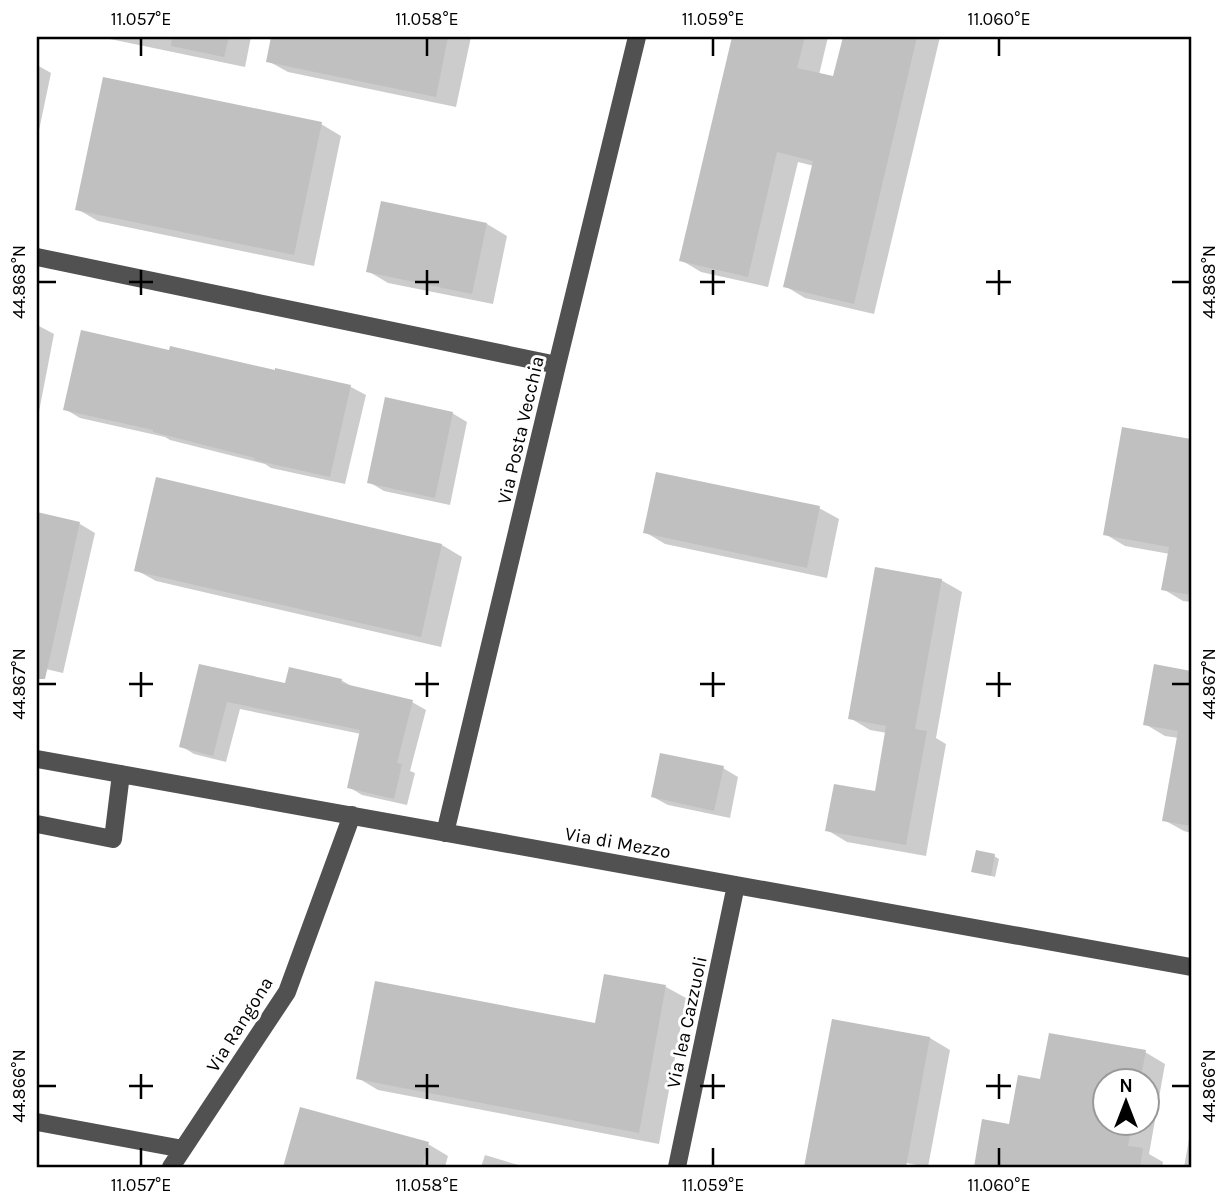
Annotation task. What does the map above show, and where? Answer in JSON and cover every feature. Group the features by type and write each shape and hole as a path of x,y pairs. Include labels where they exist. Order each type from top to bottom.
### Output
{"street":[{"name":"Via Posta Vecchia","path":"445,833 637,37"},
{"path":"37,257 557,365"},
{"name":"Via di Mezzo","path":"37,759 1191,967"},
{"path":"37,824 113,839 121,774"},
{"name":"Via Rangona","path":"171,1167 287,992 352,815"},
{"name":"Via lea Cazzuoli","path":"677,1167 736,885"},
{"path":"37,1122 183,1149"}],"building":[{"path":"172,37 229,37 224,57 171,46"},
{"path":"271,37 448,37 436,97 266,62"},
{"path":"732,37 805,37 797,68 833,76 843,37 917,37 854,304 783,287 813,161 777,152 748,277 679,261"},
{"path":"103,77 322,122 294,255 75,210"},
{"path":"381,201 487,223 472,294 366,272"},
{"path":"81,330 351,385 330,477 254,460 255,458 153,430 63,410"},
{"path":"385,397 453,412 435,498 367,483"},
{"path":"1122,427 1191,439 1191,595 1161,590 1169,547 1103,535"},
{"path":"656,472 820,506 807,568 643,533"},
{"path":"156,477 442,544 421,637 134,571"},
{"path":"37,512 80,522 45,679 37,679"},
{"path":"875,567 942,579 915,729 927,731 906,845 825,831 834,784 875,791 886,726 848,719"},
{"path":"199,664 285,683 289,667 413,700 397,763 402,764 394,799 347,788 360,730 227,702 213,756 179,747"},
{"path":"1154,664 1191,671 1191,826 1162,821 1178,731 1143,725"},
{"path":"660,753 724,766 714,811 651,797"},
{"path":"976,850 995,854 991,876 971,872"},
{"path":"604,974 666,985 639,1133 356,1079 375,981 595,1023"},
{"path":"832,1019 930,1037 906,1167 804,1167"},
{"path":"1049,1033 1146,1050 1143,1068 1092,1068 1092,1138 1129,1138 1128,1146 1143,1148 1140,1167 974,1167 982,1119 1009,1124 1018,1075 1040,1079"},
{"path":"300,1107 429,1142 422,1167 283,1167"}]}
